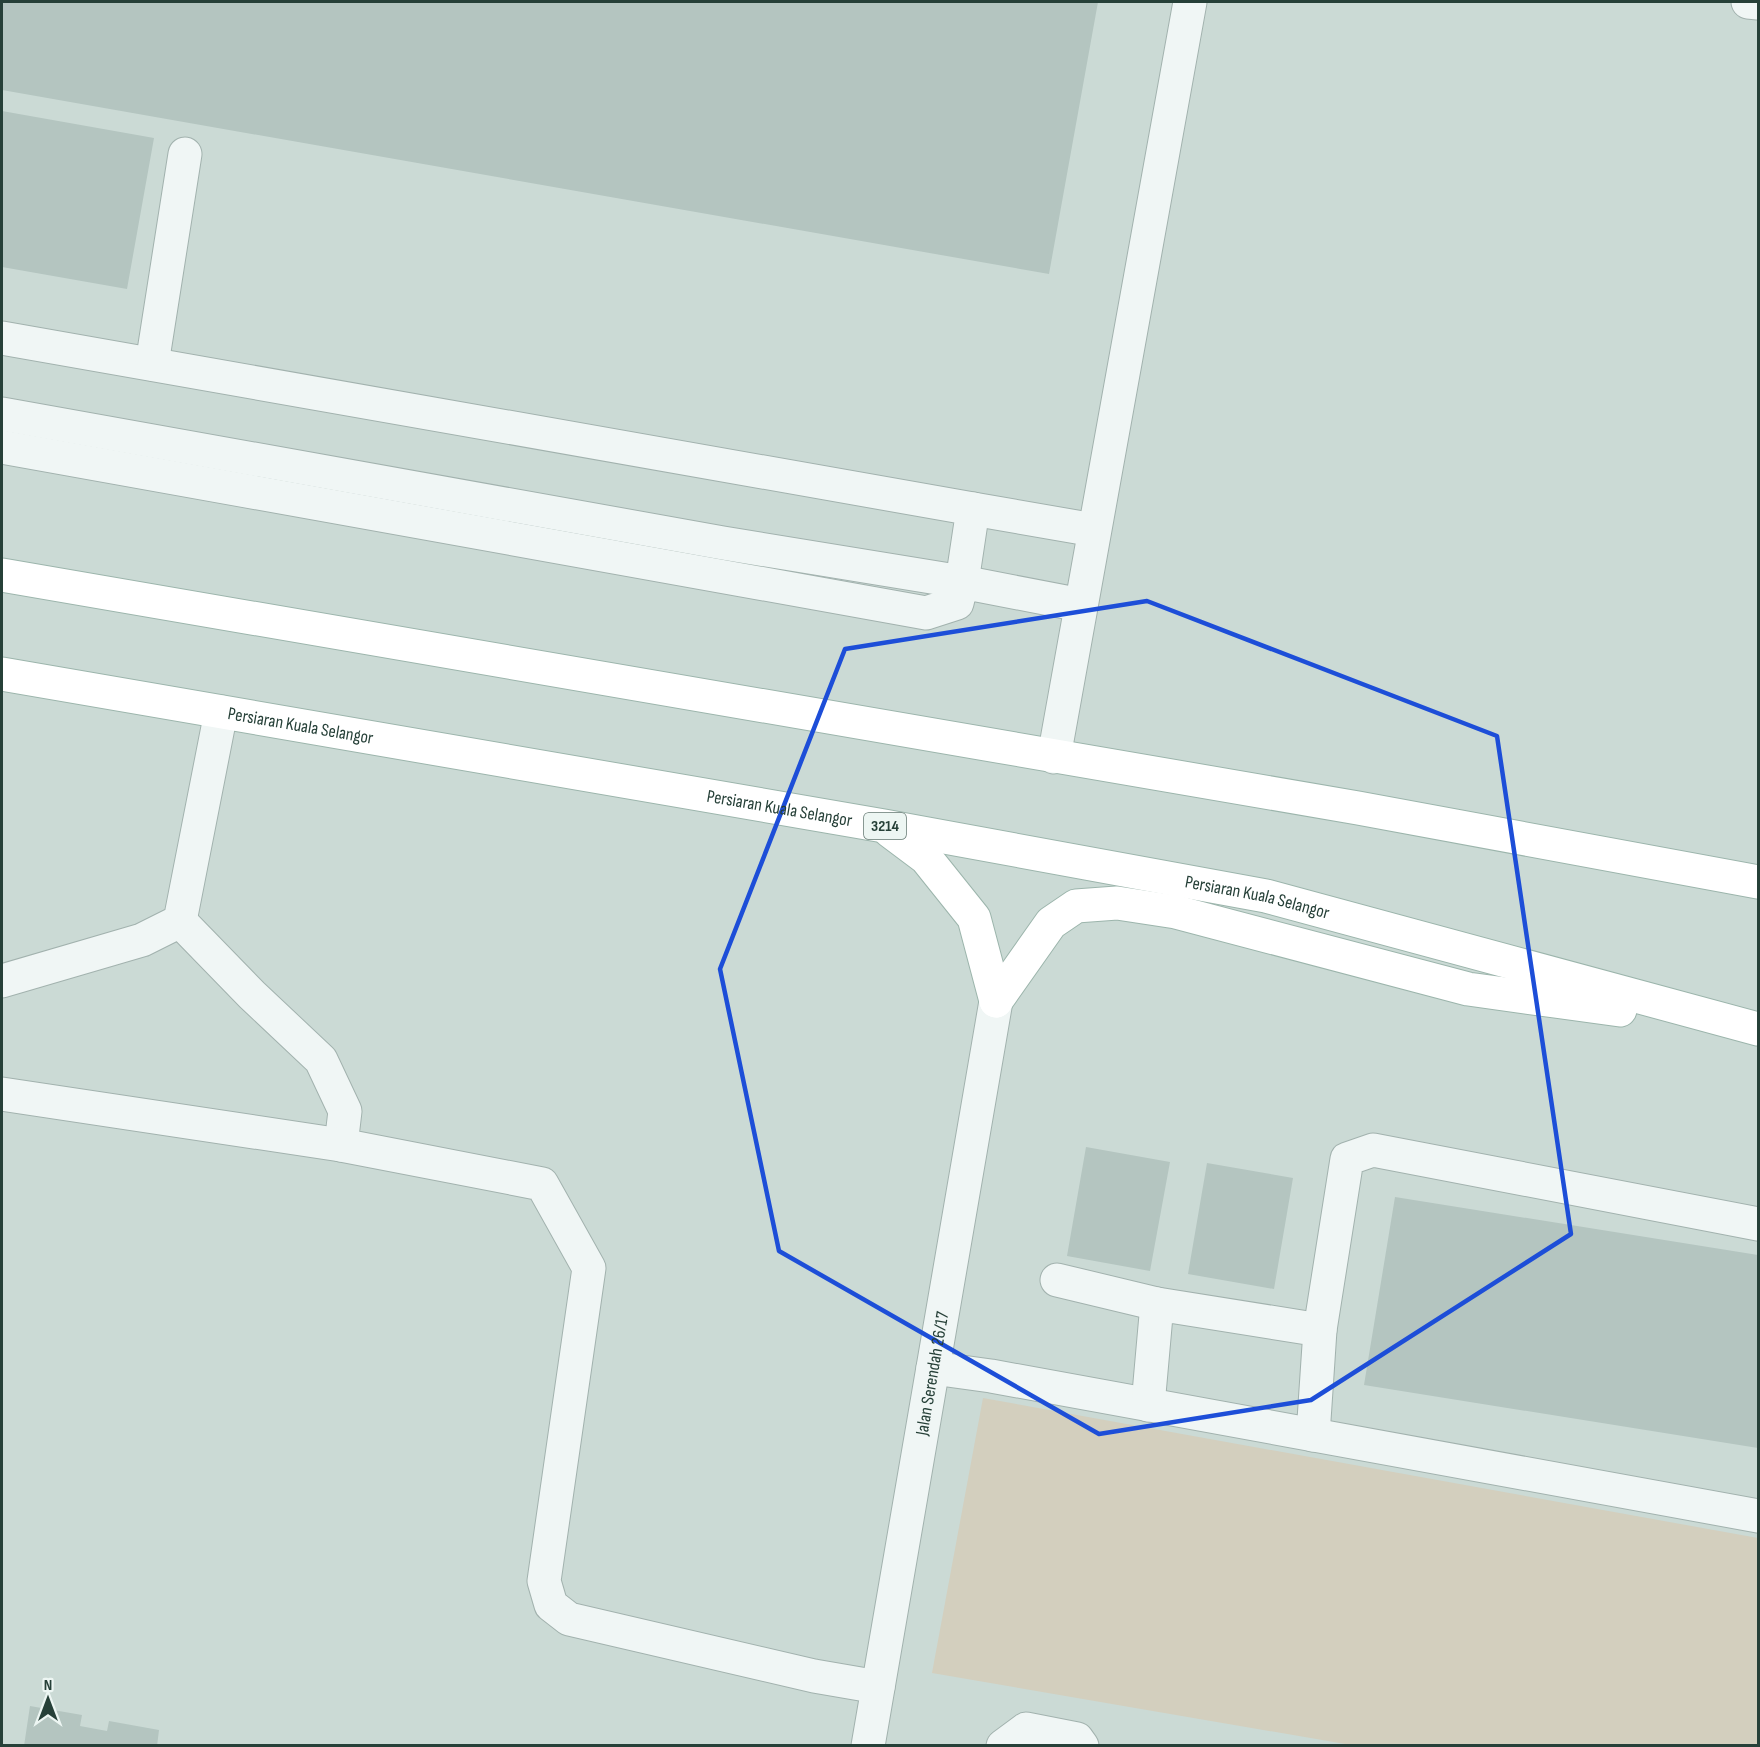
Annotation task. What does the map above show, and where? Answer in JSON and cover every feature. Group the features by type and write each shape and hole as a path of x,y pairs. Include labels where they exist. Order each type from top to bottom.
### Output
{"main road":[{"path":"2,575 1370,810 1758,882"},
{"name":"Persiaran Kuala Selangor","path":"2,674 884,826 1266,896 1757,1029"},
{"path":"884,826 926,858 974,918 996,1001"},
{"path":"996,1001 1051,923 1076,906 1117,903 1176,912 1468,989 1757,1029"}],"street":[{"path":"1054,757 1190,2"},
{"path":"1748,2 1758,3"},
{"path":"152,364 185,154"},
{"path":"2,338 1094,530"},
{"path":"2,414 711,541 962,582 1081,605"},
{"path":"2,447 926,613 957,603 973,509"},
{"path":"180,921 221,712"},
{"path":"2,981 142,940 180,921"},
{"path":"180,921 252,996 321,1060 345,1111 341,1145"},
{"name":"Jalan Serendah 26/17","path":"868,1746 996,1001"},
{"path":"2,1094 341,1145 542,1184 588,1268 543,1581 551,1605 569,1619 814,1676 878,1687"},
{"path":"1313,1435 1320,1330 1347,1159 1373,1150 1758,1224"},
{"path":"1057,1280 1157,1304 1320,1330"},
{"path":"1148,1405 1157,1304"},
{"path":"933,1368 1758,1516"},
{"path":"1003,1746 1026,1729 1077,1739 1082,1746"}],"highlighted area":[{"path":"1147,601 1497,736 1571,1234 1311,1400 1099,1434 779,1251 720,969 845,649"}],"shaded area":[{"path":"2,2 1758,2 1758,1745 2,1746"},
{"path":"983,1398 1758,1538 1758,1745 1351,1745 932,1673"}],"building":[{"path":"2,2 1098,2 1049,274 2,90"},
{"path":"2,111 154,138 127,289 2,267"},
{"path":"1086,1147 1170,1162 1150,1271 1067,1256"},
{"path":"1207,1163 1293,1178 1274,1289 1188,1274"},
{"path":"1395,1197 1758,1255 1758,1448 1364,1385"},
{"path":"30,1706 82,1715 80,1726 107,1731 109,1721 159,1730 157,1746 24,1746"}]}
